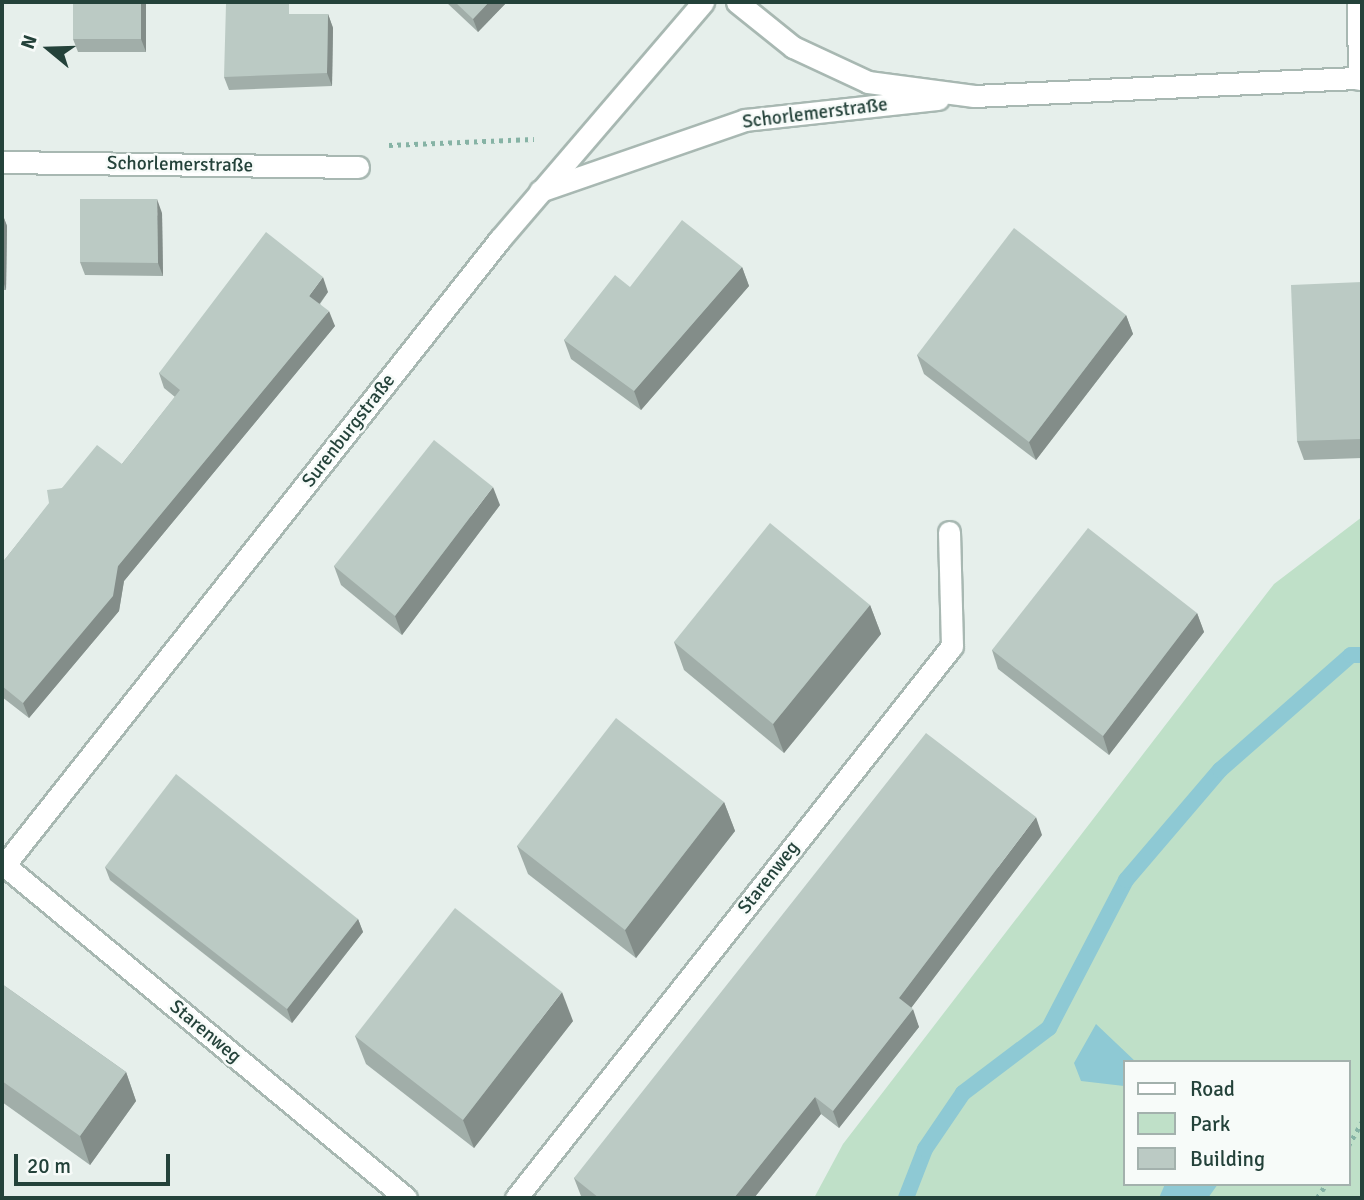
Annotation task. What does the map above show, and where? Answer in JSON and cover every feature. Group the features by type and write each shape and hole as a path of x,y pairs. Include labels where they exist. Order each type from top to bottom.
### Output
{"street":[{"name":"Surenburgstraße","path":"3,866 540,191 703,2"},
{"name":"Schorlemerstraße","path":"737,2 793,47 869,82 974,96"},
{"path":"1358,2 1361,78"},
{"name":"Schorlemerstraße","path":"540,191 745,120 974,96 1361,78"},
{"name":"Schorlemerstraße","path":"2,162 358,167"},
{"name":"Starenweg","path":"516,1198 952,646 949,533"},
{"name":"Starenweg","path":"3,866 406,1198"}],"path":[{"path":"358,167 382,145 584,137"},
{"path":"1350,1143 1362,1124"}],"green space":[{"path":"1362,517 1362,1198 814,1198 843,1144 1274,584"}],"water":[{"path":"1096,1024 1134,1060 1122,1060 1122,1086 1081,1081 1074,1063"},
{"path":"1164,1186 1217,1186 1208,1198 1159,1198"}],"building":[{"path":"73,2 141,2 141,39 73,39"},
{"path":"455,2 489,2 473,19"},
{"path":"226,4 289,4 289,14 328,14 327,73 224,77"},
{"path":"80,199 157,199 158,263 80,262"},
{"path":"682,220 742,267 634,391 564,340 615,275 630,287"},
{"path":"1014,228 1126,315 1029,442 917,355"},
{"path":"266,232 323,277 309,296 329,311 118,566 113,596 23,703 2,686 2,563 49,503 47,490 62,488 97,445 122,464 180,390 159,373"},
{"path":"1362,282 1362,439 1297,441 1291,285"},
{"path":"434,440 493,487 395,616 334,566"},
{"path":"770,523 870,605 773,724 674,642"},
{"path":"1088,528 1197,613 1103,736 992,650"},
{"path":"616,718 724,802 625,930 517,846"},
{"path":"926,733 1036,817 899,998 913,1009 833,1111 815,1097 734,1198 599,1198 574,1178"},
{"path":"176,774 358,919 287,1009 105,867"},
{"path":"455,908 562,992 463,1120 355,1036"},
{"path":"2,984 126,1072 80,1136 2,1081"}],"waterway":[{"path":"906,1198 925,1149 963,1093 1049,1028 1126,880 1220,770 1351,655 1362,655"}]}
